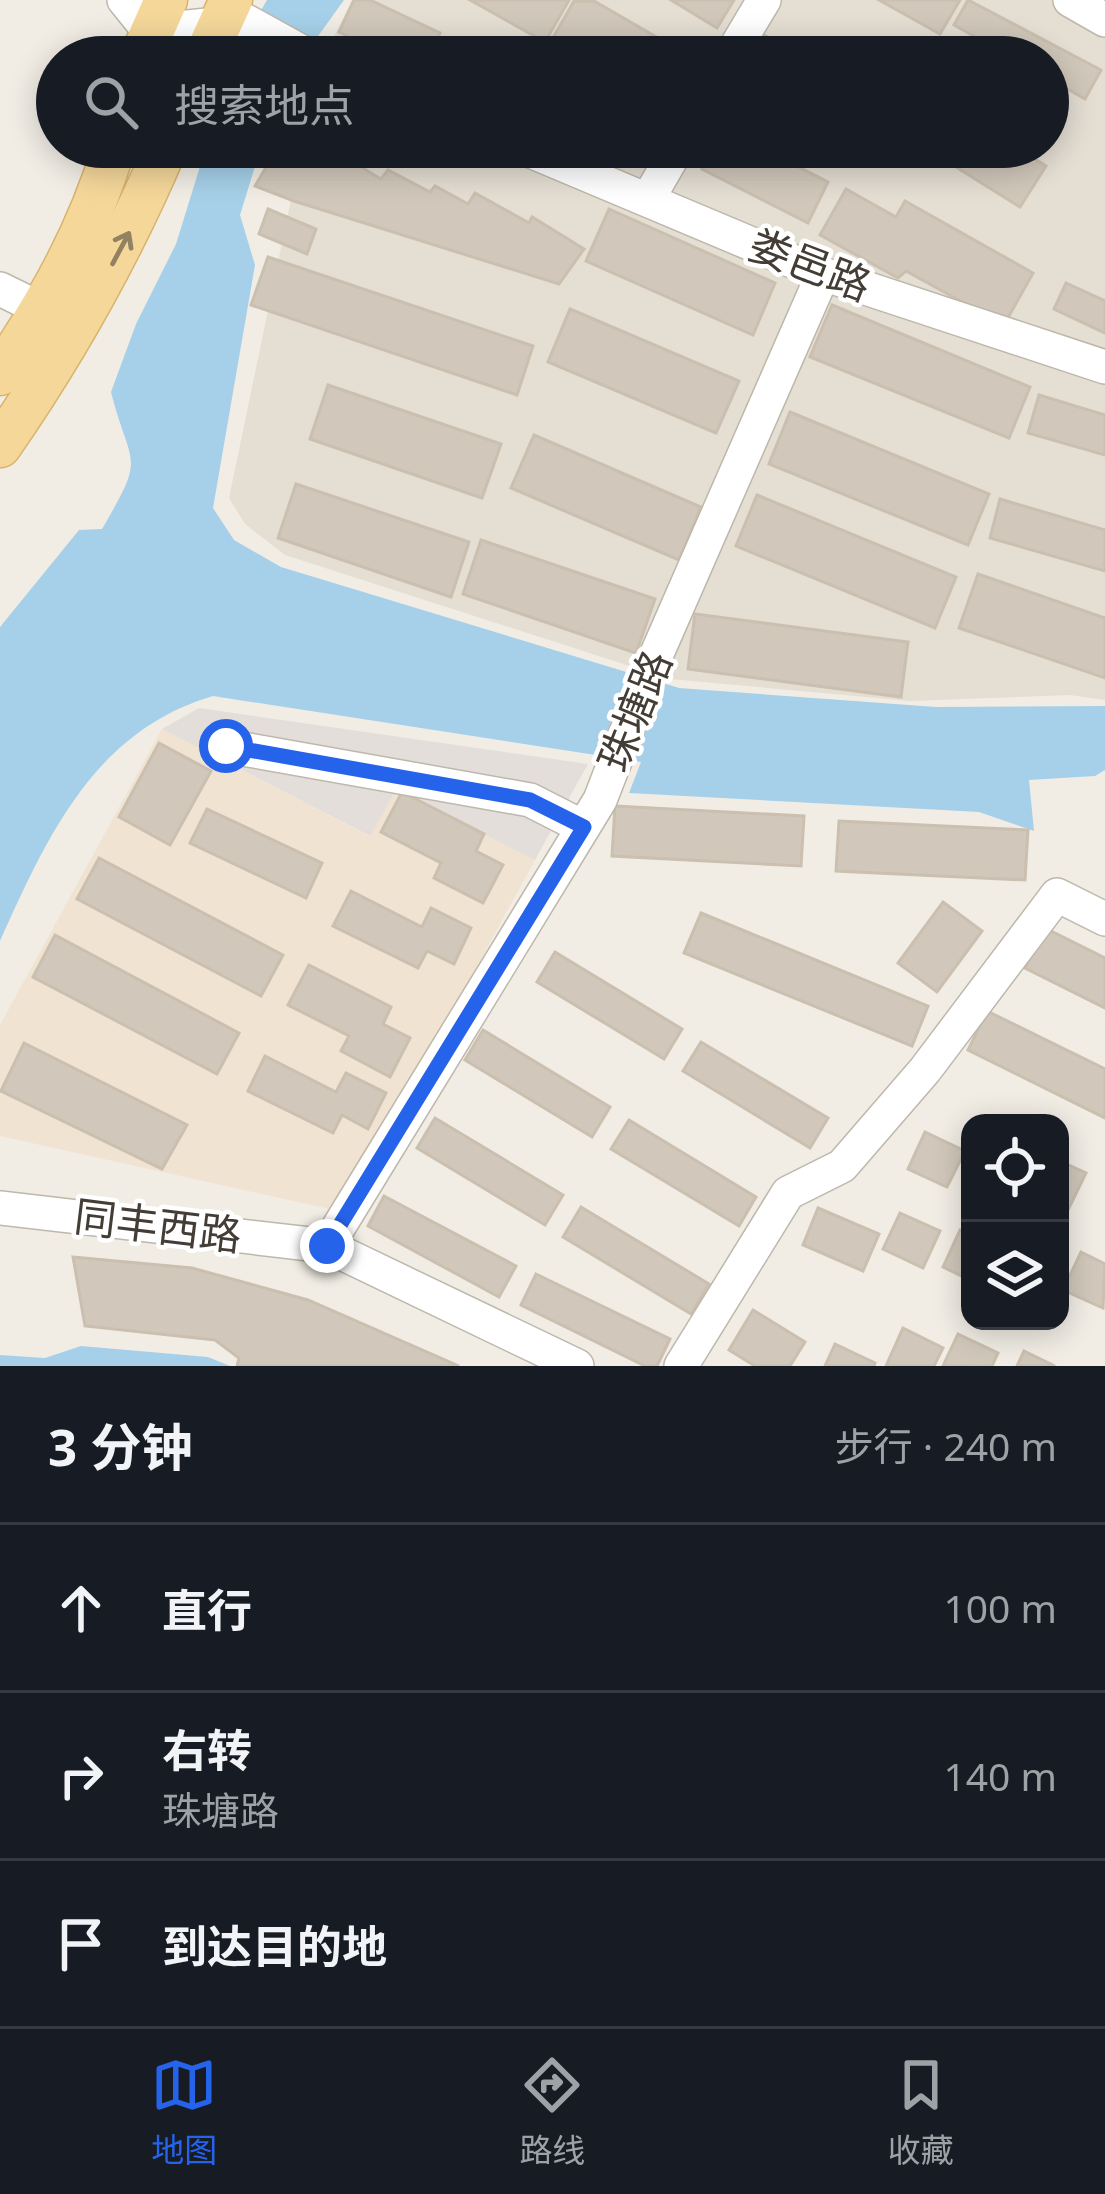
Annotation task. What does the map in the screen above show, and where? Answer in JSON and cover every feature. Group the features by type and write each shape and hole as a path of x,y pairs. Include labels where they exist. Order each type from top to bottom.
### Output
{"main road":[{"path":"0,446 15,389 48,326 108,168"},
{"path":"48,326 134,224 157,168"}],"street":[{"path":"743,36 764,0"},
{"path":"1070,0 1105,20"},
{"path":"145,22 225,25 254,36"},
{"name":"娄邑路","path":"572,168 823,274 1105,367"},
{"path":"648,199 666,168"},
{"name":"珠塘路","path":"327,1246 592,813 823,274"},
{"path":"0,290 48,326"},
{"path":"226,746 592,813"},
{"path":"681,1366 788,1193 842,1166 925,1070 1057,895 1105,919"},
{"name":"同丰西路","path":"0,1208 327,1246 577,1366"}],"shaded area":[{"path":"352,0 1105,0 1105,700 1070,695 910,701 670,679 285,555 245,524 229,498 298,168 1069,168 1069,36 334,36"},
{"path":"199,708 588,764 535,860 396,790 370,836 162,729"},
{"path":"162,729 369,836 395,790 535,860 343,1212 0,1136 0,1025"}],"water":[{"path":"267,0 344,0 318,36 246,36"},
{"path":"200,168 255,168 240,215 255,265 213,508 234,540 281,567 679,688 936,707 1105,706 1105,770 1095,776 1029,780 1034,831 979,812 629,793 641,762 213,696 172,712 136,734 106,761 57,827 0,941 0,627 79,530 102,529 125,486 131,461 111,392 136,324 176,244"},
{"path":"81,1346 208,1357 230,1366 0,1366 0,1355 45,1358"}],"building":[{"path":"354,0 370,0 440,33 347,36 339,32"},
{"path":"470,0 569,0 548,36 534,36"},
{"path":"671,0 734,0 717,28"},
{"path":"879,0 960,0 940,34"},
{"path":"968,0 1036,36 974,36 954,25"},
{"path":"574,1 594,1 655,36 554,36"},
{"path":"1069,53 1101,70 1085,99 1069,90"},
{"path":"266,168 363,168 381,179 388,170 430,192 435,186 468,204 475,193 529,223 532,217 584,249 559,284 255,186"},
{"path":"800,168 828,182 808,223 702,169"},
{"path":"958,168 1045,168 1020,207"},
{"path":"846,189 896,217 905,201 1033,273 1004,325 906,271 898,278 820,235"},
{"path":"268,209 316,229 307,254 259,234"},
{"path":"609,209 775,283 753,335 586,261"},
{"path":"268,257 533,346 517,395 251,305"},
{"path":"1066,283 1105,301 1105,333 1054,309"},
{"path":"832,305 1030,387 1009,438 810,357"},
{"path":"570,309 739,381 716,433 548,362"},
{"path":"328,385 501,444 482,498 310,439"},
{"path":"1039,395 1105,415 1105,455 1028,433"},
{"path":"790,412 989,494 968,545 769,464"},
{"path":"534,435 701,507 679,560 511,488"},
{"path":"296,484 469,542 451,597 278,538"},
{"path":"757,495 956,577 935,628 736,546"},
{"path":"1000,499 1105,530 1105,571 990,538"},
{"path":"481,540 655,599 636,653 463,594"},
{"path":"978,574 1105,618 1105,678 959,628"},
{"path":"695,614 908,642 901,697 688,669"},
{"path":"159,743 211,771 170,845 119,817"},
{"path":"402,792 484,834 476,851 503,865 483,903 434,878 441,863 381,832"},
{"path":"615,806 804,816 801,866 612,856"},
{"path":"207,809 322,863 306,898 190,843"},
{"path":"839,821 1028,830 1025,880 836,871"},
{"path":"99,858 283,955 261,996 77,899"},
{"path":"351,891 422,927 431,908 471,928 454,964 427,951 418,968 333,926"},
{"path":"943,902 982,931 937,992 898,963"},
{"path":"701,913 928,1006 912,1046 684,953"},
{"path":"1045,928 1105,958 1105,1008 1025,968"},
{"path":"55,935 239,1033 217,1074 33,977"},
{"path":"555,952 682,1029 664,1059 537,982"},
{"path":"309,965 391,1007 383,1024 410,1038 390,1077 341,1051 349,1036 288,1005"},
{"path":"987,1011 1105,1069 1105,1118 968,1050"},
{"path":"483,1030 610,1107 592,1137 465,1060"},
{"path":"701,1042 828,1118 810,1148 683,1071"},
{"path":"24,1043 187,1125 162,1169 1,1091"},
{"path":"265,1056 336,1092 346,1073 386,1093 368,1129 342,1115 333,1133 248,1091"},
{"path":"435,1118 563,1195 545,1225 417,1148"},
{"path":"629,1120 756,1197 739,1226 611,1149"},
{"path":"925,1132 961,1149 947,1187 908,1169"},
{"path":"1069,1165 1086,1173 1069,1208"},
{"path":"384,1196 516,1266 499,1297 368,1226"},
{"path":"581,1207 709,1284 691,1314 563,1237"},
{"path":"818,1208 879,1234 863,1271 803,1245"},
{"path":"900,1213 940,1231 923,1268 883,1249"},
{"path":"960,1230 961,1276 943,1267"},
{"path":"1081,1252 1105,1264 1103,1308 1069,1293 1069,1277"},
{"path":"73,1257 192,1268 308,1300 459,1366 237,1366 239,1358 215,1340 85,1326"},
{"path":"536,1274 670,1339 657,1366 645,1366 521,1305"},
{"path":"753,1310 805,1342 790,1366 755,1366 729,1350"},
{"path":"903,1328 943,1348 934,1366 886,1366"},
{"path":"958,1334 998,1353 992,1366 943,1366"},
{"path":"835,1344 875,1363 874,1366 825,1366"},
{"path":"1024,1351 1055,1366 1017,1366"}],"route":[{"path":"226,746 530,800 584,827 327,1246"}]}
